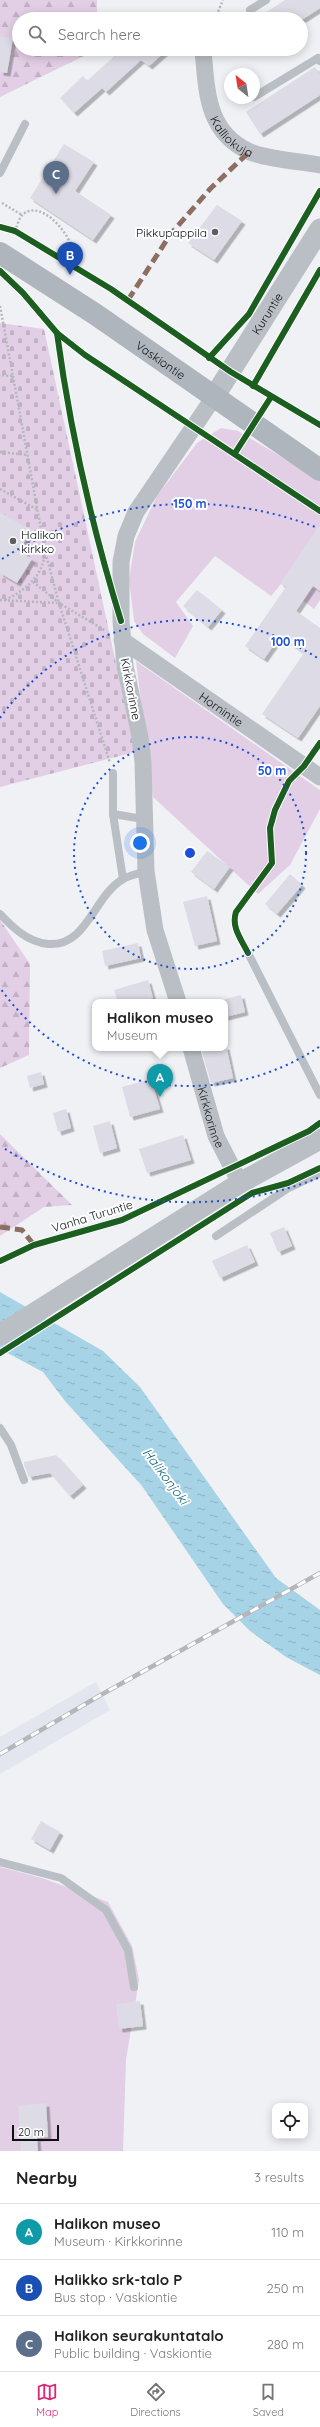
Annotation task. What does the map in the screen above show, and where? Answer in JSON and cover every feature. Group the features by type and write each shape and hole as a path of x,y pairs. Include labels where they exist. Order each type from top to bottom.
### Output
{"main road":[{"name":"Vaskiontie","path":"1,254 95,314 320,470"}],"street":[{"name":"Kalliokuja","path":"203,56 207,98 218,128 232,141 248,152 320,165"},
{"name":"Kuruntie","path":"214,397 320,229"},
{"name":"Kirkkorinne","path":"177,999 155,930 146,871 143,819 143,756 125,666 117,637 121,562 126,536 136,512 214,397"},
{"name":"Hornintie","path":"117,637 320,777"},
{"name":"Kirkkorinne","path":"192,1051 204,1100 216,1136 240,1183"},
{"path":"0,1335 240,1183 320,1139"}],"lane":[{"path":"250,10 266,0"},
{"path":"260,94 318,58 320,61"},
{"path":"0,172 25,124"},
{"path":"113,773 113,814 123,879"},
{"path":"113,814 143,819"},
{"path":"0,914 29,939 45,943 64,942 78,935 105,895 123,879 146,871"},
{"path":"248,953 320,1095"},
{"path":"216,1236 287,1189 320,1173"},
{"path":"0,1428 12,1445 24,1480"},
{"path":"0,1862 61,1878 106,1910 128,1950 134,1987"}],"path":[{"path":"218,12 223,0"},
{"path":"2,203 22,215"},
{"path":"1,254 22,215 33,211 41,213 62,226 75,254 73,266"},
{"path":"7,229 21,235"},
{"path":"66,262 79,270"},
{"path":"0,306 4,336 13,376 45,551 59,603 113,773"},
{"path":"0,375 13,376"},
{"path":"0,452 28,455"},
{"path":"0,488 38,510"},
{"path":"5,600 21,592 33,582 41,570 45,551"},
{"path":"33,582 59,603 117,637"},
{"path":"0,600 59,603"}],"shaded area":[{"path":"96,1682 110,1710 0,1774 0,1737"}],"green space":[{"path":"0,0 97,0 97,12 12,12 12,56 84,56 0,97"},
{"path":"0,323 44,329 135,752 0,787"},
{"path":"221,428 238,431 320,480 320,600 314,609 281,584 271,596 215,556 176,602 193,626 175,658 143,634 134,621 129,580 135,542 157,496 197,443"},
{"path":"136,661 320,790 320,809 290,865 258,894 153,797"},
{"path":"0,920 30,964 29,1055 0,1068"},
{"path":"0,1134 72,1205 44,1207 0,1236"},
{"path":"0,1867 42,1878 108,1902 132,1946 139,1980 126,2060 123,2151 0,2151"}],"water":[{"name":"Halikonjoki","path":"0,1292 103,1351 140,1387 276,1578 320,1610 320,1675 286,1657 250,1631 223,1604 142,1486 65,1401 43,1372 0,1349"}],"building":[{"path":"285,0 320,0 320,8 308,16 308,12 267,12"},
{"path":"0,36 12,38 7,73 0,72"},
{"path":"114,56 160,56 149,66 141,60 106,92 102,88 74,113 60,98 83,76 87,81"},
{"path":"315,67 320,74 320,95 260,134 246,112"},
{"path":"64,144 94,162 75,191 111,215 93,240 30,198"},
{"name":"Pikkupappila","path":"217,205 242,221 214,260 188,243"},
{"name":"Halikon kirkko","path":"0,512 31,530 19,551 32,559 17,583 0,573"},
{"path":"320,525 320,591 313,586 296,611 320,628 320,706 298,738 262,714 304,653 280,636 264,659 245,646 286,587 280,583"},
{"path":"197,590 222,610 208,627 183,606"},
{"path":"207,851 230,867 214,889 191,872"},
{"path":"290,874 302,885 277,914 265,904"},
{"path":"207,896 217,941 195,946 183,902"},
{"path":"138,943 141,958 105,966 102,951"},
{"path":"148,980 153,998 117,999 114,990"},
{"path":"241,995 245,1012 228,1016 228,999 225,999"},
{"path":"227,1051 233,1078 211,1083 202,1052"},
{"path":"41,1072 44,1084 30,1088 27,1076"},
{"path":"151,1079 160,1109 130,1117 122,1087"},
{"path":"66,1109 71,1128 58,1132 53,1113"},
{"path":"110,1121 117,1148 100,1153 93,1126"},
{"path":"183,1135 191,1160 147,1173 139,1149"},
{"path":"284,1227 292,1246 278,1252 270,1233"},
{"path":"247,1245 255,1262 220,1278 212,1261"},
{"path":"56,1455 83,1485 70,1496 50,1473 29,1477 24,1465 24,1462"},
{"path":"41,1821 60,1832 50,1850 31,1839"},
{"path":"140,2001 143,2026 119,2029 116,2004"},
{"path":"46,2103 48,2137 37,2138 38,2151 21,2151 18,2106"}],"railway":[{"path":"0,1754 99,1696 320,1573"}],"marked path":[{"path":"128,300 170,235 210,189 249,152"},
{"path":"0,1227 22,1230 34,1245"}],"cycle path":[{"path":"209,358 249,314 320,191"},
{"path":"0,227 15,231 111,289 231,372 320,425"},
{"path":"253,386 320,270"},
{"path":"0,271 23,293 57,333 85,355 320,511"},
{"path":"57,333 75,442 91,514 121,621"},
{"path":"235,453 271,397"},
{"path":"248,953 236,928 236,912 272,863 270,828 275,810 289,781 304,766 320,743"},
{"name":"Vanha Turuntie","path":"0,1261 34,1245 122,1220 309,1131 320,1123"},
{"path":"0,1353 252,1193 288,1183 320,1168"}],"place":[{"name":"Halikon seurakuntatalo","path":"56,194"},
{"name":"Pikkupappila","path":"215,232"},
{"name":"Halikko srk-talo P","path":"70,275"},
{"name":"Halikon kirkko","path":"13,541"},
{"name":"Halikon museo","path":"160,1097"}]}
